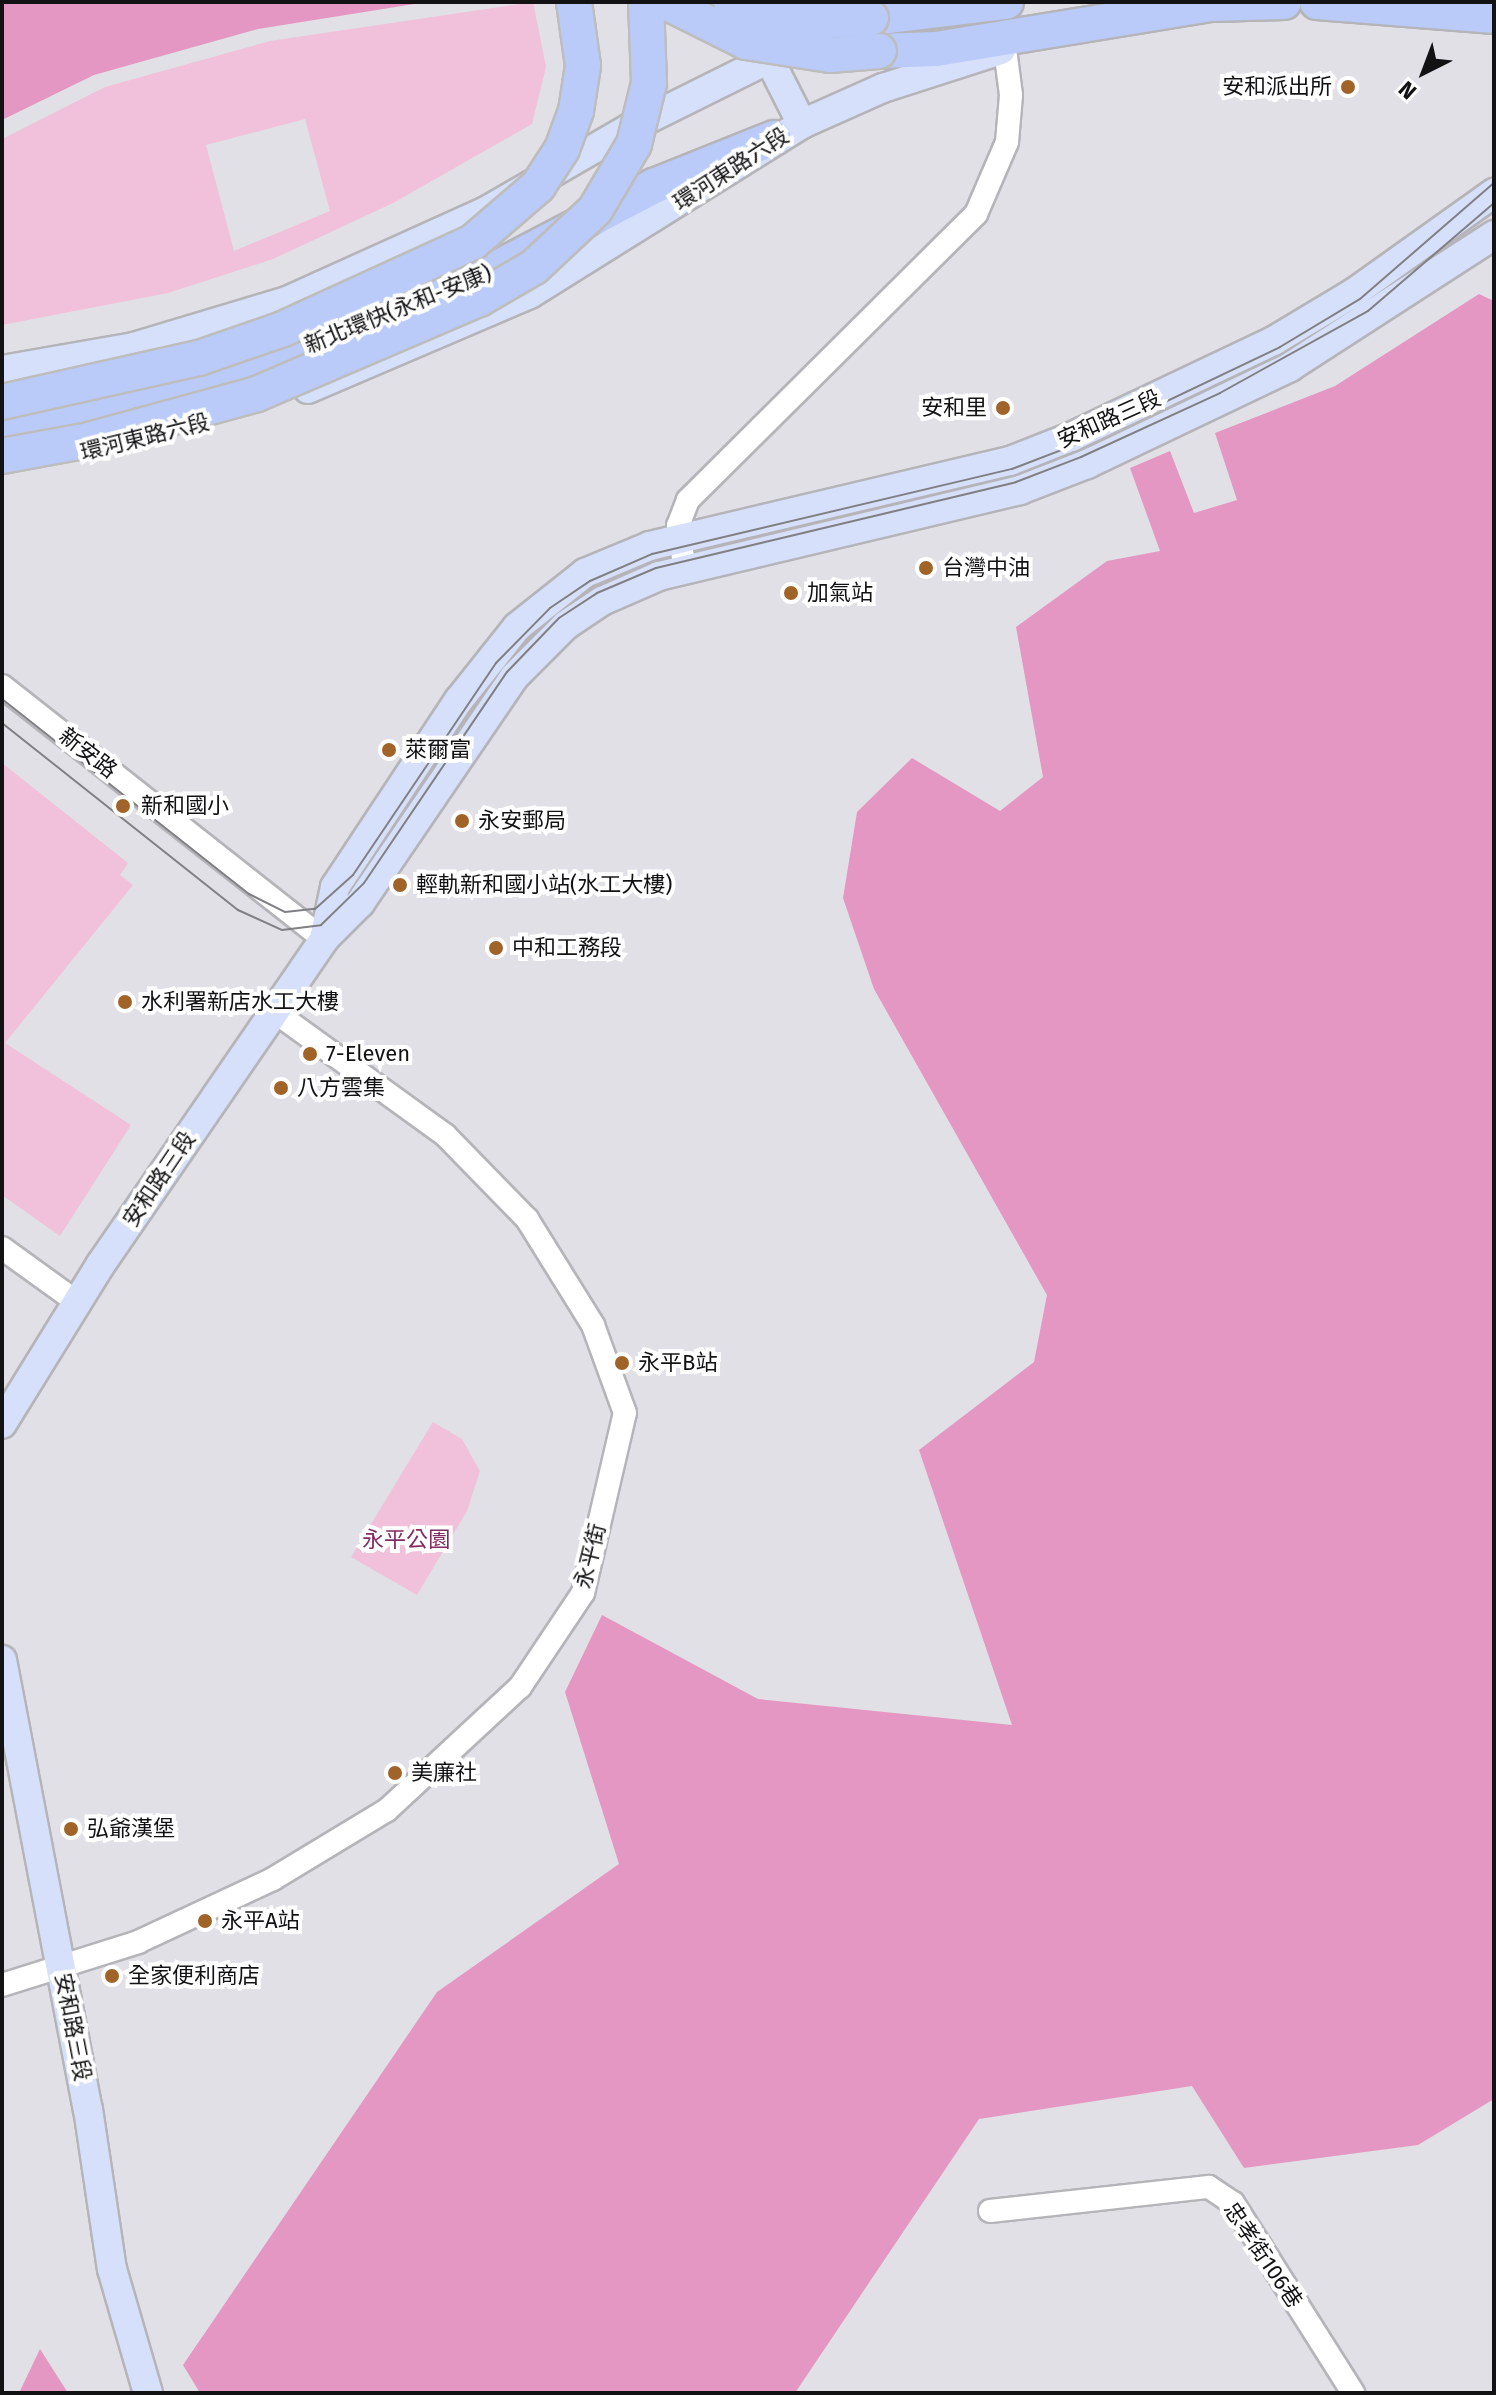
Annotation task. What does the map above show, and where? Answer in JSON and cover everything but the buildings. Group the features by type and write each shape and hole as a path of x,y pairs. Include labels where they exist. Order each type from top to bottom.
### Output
{"highway":[{"path":"2,402 199,358 283,329 473,242 538,186 562,149 576,111 583,66 574,2"},
{"path":"2,456 89,440 257,394 479,299 534,267 595,210 634,144 649,83 646,2"},
{"path":"666,2 746,42 830,55 936,49 1212,4 1284,2"},
{"path":"731,2 786,17 1006,2"},
{"path":"884,10 923,2"},
{"path":"879,51 956,27 1073,2"},
{"path":"1317,2 1494,19"},
{"name":"新北環快(永和-安康)","path":"2,423 94,412 234,374 360,329 455,290 654,186 788,131"}],"main road":[{"name":"環河東路六段","path":"2,467 202,424 385,360 530,294 656,218 788,131 883,88 1005,49 1145,16 1190,12 1297,8 1494,19"},
{"path":"2,370 134,347 287,301 486,211 630,128 769,59 884,10"},
{"path":"769,59 788,131"},
{"name":"安和路三段","path":"324,939 335,887 459,700 517,627 585,573 679,539 1010,461 1071,437 1275,340 1355,292 1494,193"},
{"name":"安和路三段","path":"2,1424 77,1302 274,1011 324,939 360,903 484,718 539,648 602,601 685,570 1020,490 1087,464 1290,367 1494,235"},
{"name":"安和路三段","path":"2,1660 62,1969 112,2269 148,2393"}],"street":[{"path":"685,570 679,539 679,515 688,500 976,214 1007,142 1011,95 1005,49"},
{"name":"新安路","path":"2,686 324,939"},
{"name":"永平街","path":"2,1985 62,1969 138,1942 273,1879 344,1838 417,1788 520,1687 583,1593 625,1413 593,1325 527,1219 445,1135 274,1011"},
{"path":"2,1248 77,1302"},
{"name":"忠孝街106巷","path":"990,2211 1209,2187 1233,2203 1353,2393"}],"green space":[{"path":"533,2 546,67 532,124 393,203 273,259 168,293 2,325 2,139 105,87 270,41","holes":["305,119 330,211 234,251 206,145"]},
{"path":"2,763 128,863 120,875 133,885 5,1043 131,1125 60,1236 2,1195"},
{"name":"永平公園","path":"433,1422 462,1439 480,1471 467,1511 417,1595 351,1557"}],"shaded area":[{"path":"2,2 427,2 258,29 94,75 2,120"},
{"path":"1479,294 1494,301 1494,2099 1418,2145 1244,2168 1192,2086 979,2119 795,2393 200,2393 183,2365 437,1992 619,1864 565,1692 602,1615 758,1699 1012,1725 919,1450 1034,1362 1047,1295 874,989 843,898 857,812 912,758 1000,811 1043,777 1016,627 1107,561 1160,551 1130,468 1170,451 1194,513 1237,500 1215,433 1335,386"},
{"path":"40,2349 68,2393 19,2393"}],"tram line":[{"path":"2,699 249,894 285,912 315,909 353,875 496,663 550,608 590,581 652,554 1012,469 1077,444 1280,347 1360,299 1494,183"},
{"path":"2,723 238,910 282,930 321,925 364,883 507,672 559,618 597,593 656,568 1016,482 1081,457 1220,393 1368,311 1494,203"}],"place":[{"name":"安和派出所","path":"1348,87"},
{"name":"安和里","path":"1003,408"},
{"name":"台灣中油","path":"926,568"},
{"name":"加氣站","path":"791,593"},
{"name":"萊爾富","path":"389,750"},
{"name":"新和國小","path":"123,806"},
{"name":"永安郵局","path":"462,821"},
{"name":"輕軌新和國小站(水工大樓)","path":"400,885"},
{"name":"中和工務段","path":"496,948"},
{"name":"水利署新店水工大樓","path":"125,1002"},
{"name":"7-Eleven","path":"310,1054"},
{"name":"八方雲集","path":"281,1088"},
{"name":"永平B站","path":"622,1363"},
{"name":"美廉社","path":"395,1773"},
{"name":"弘爺漢堡","path":"71,1829"},
{"name":"永平A站","path":"205,1921"},
{"name":"全家便利商店","path":"112,1976"}]}
